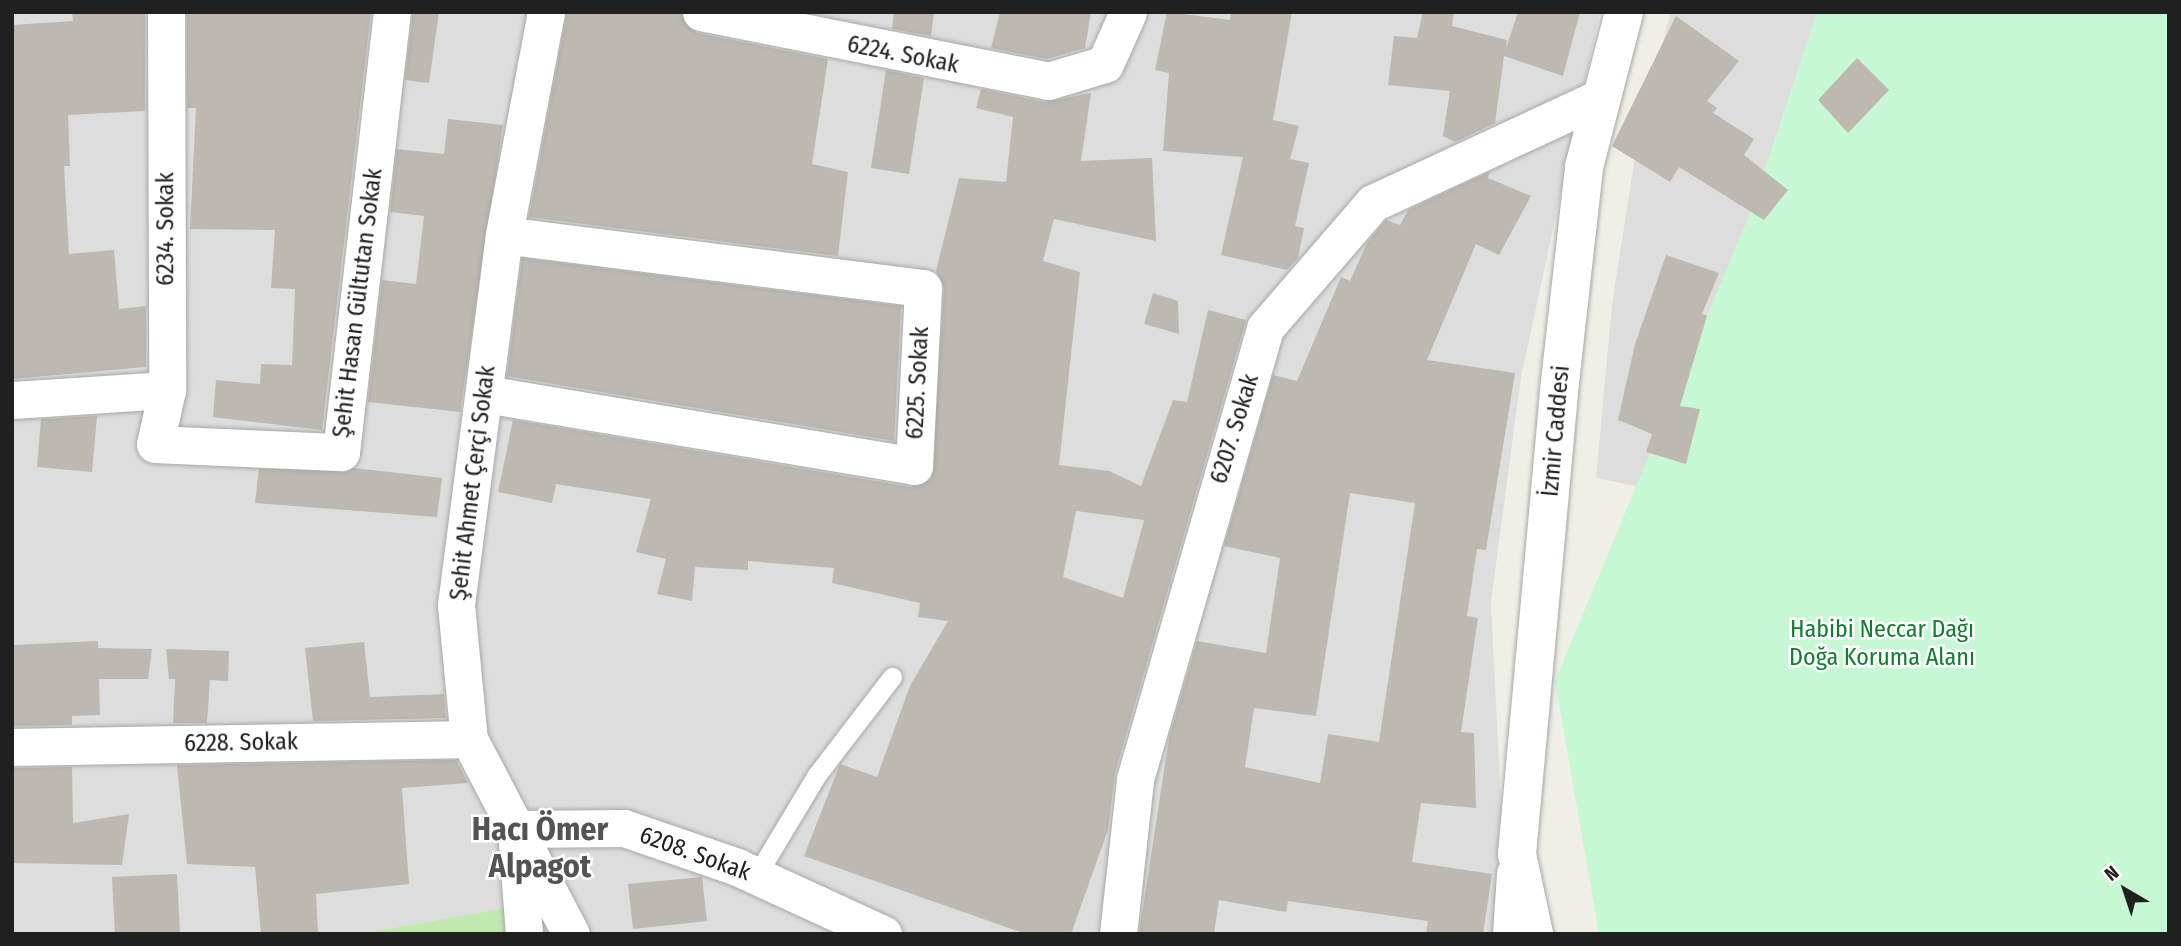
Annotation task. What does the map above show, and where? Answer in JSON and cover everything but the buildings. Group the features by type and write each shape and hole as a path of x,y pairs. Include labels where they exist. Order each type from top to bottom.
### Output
{"street":[{"name":"6234. Sokak","path":"155,443 167,390 166,12"},
{"name":"Şehit Hasan Gültutan Sokak","path":"155,443 341,452 392,12"},
{"name":"Şehit Ahmet Çerçi Sokak","path":"546,12 504,234 456,605 469,739 571,934"},
{"name":"6224. Sokak","path":"701,12 1048,81 1105,64 1128,12"},
{"name":"İzmir Caddesi","path":"1534,934 1517,854 1561,378 1584,167 1599,98 1624,12"},
{"name":"6207. Sokak","path":"1118,934 1135,779 1265,328 1373,203 1599,98"},
{"name":"6225. Sokak","path":"485,394 914,466 923,288 504,234"},
{"path":"12,400 167,390"},
{"name":"6228. Sokak","path":"12,747 469,739"},
{"name":"6208. Sokak","path":"516,829 624,828 756,876 875,932"},
{"path":"516,829 524,934"},
{"path":"1511,934 1517,854"},
{"name":"İzmir Caddesi","path":"1517,854 1548,934"}],"lane":[{"path":"756,876 816,776 892,677"}],"shaded area":[{"path":"12,12 1600,12 1521,377 1491,602 1504,865 1498,934 560,934 572,896 359,934 12,934"},
{"path":"1671,12 1842,12 1670,493 1596,478 1612,304 1640,125"}],"green space":[{"name":"Habibi Neccar Dağı Doğa Koruma Alanı","path":"1817,12 2169,12 2169,934 1599,934 1555,681 1752,208"},
{"path":"572,896 560,934 359,934"}],"district":[{"name":"Hacı Ömer Alpagot","path":"540,848"}]}
